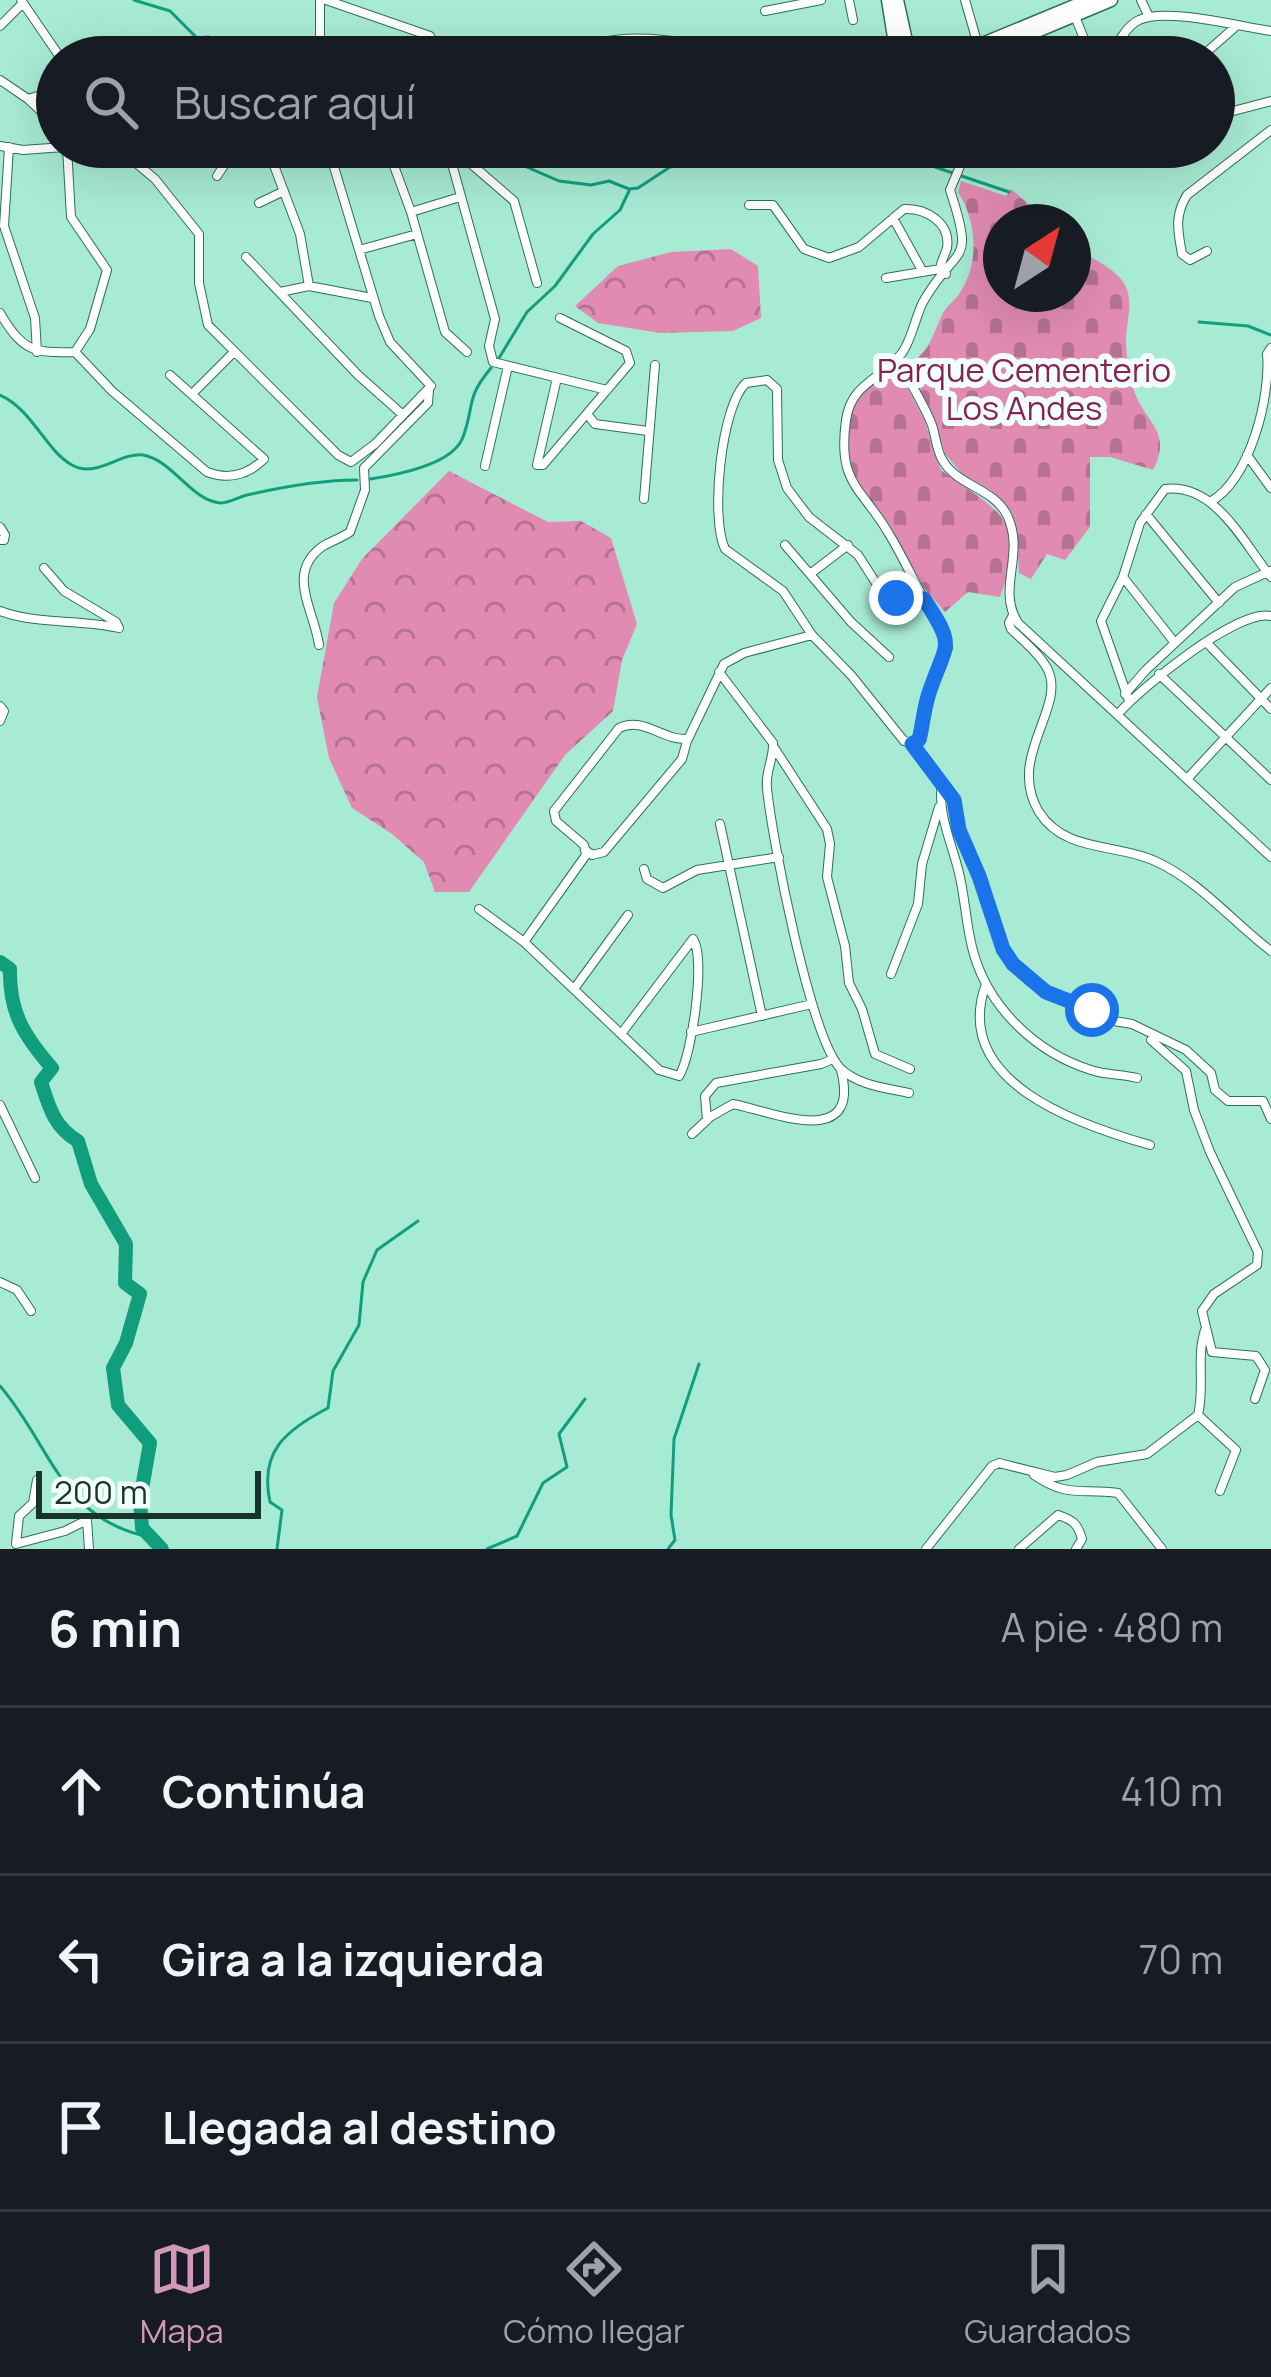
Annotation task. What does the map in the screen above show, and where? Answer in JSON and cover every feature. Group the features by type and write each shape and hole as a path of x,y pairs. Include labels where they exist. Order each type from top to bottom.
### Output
{"main road":[{"path":"892,0 894,36"},
{"path":"892,0 904,36"},
{"path":"1016,36 1082,6 1111,0"}],"street":[{"path":"765,10 821,0"},
{"path":"849,0 853,20"},
{"path":"965,0 974,36"},
{"path":"1141,0 1149,17"},
{"path":"323,36 328,1 407,36"},
{"path":"0,26 22,2 45,36"},
{"path":"1082,6 1087,36"},
{"path":"1124,36 1149,17 1271,31"},
{"path":"1224,36 1234,27"},
{"path":"0,80 36,106"},
{"path":"28,99 36,97"},
{"path":"1235,110 1271,101"},
{"path":"1235,158 1271,130"},
{"path":"36,147 5,147 4,226 35,318 37,352"},
{"path":"68,168 71,217 108,274 90,329 76,352"},
{"path":"143,168 200,234 204,317 344,460 357,460 429,390"},
{"path":"217,176 222,168"},
{"path":"275,168 300,234 309,286"},
{"path":"319,645 302,571 321,548 350,532 365,490 362,472 366,464 428,403 429,390 426,377 390,342 334,168"},
{"path":"395,168 445,332 467,352"},
{"path":"453,168 495,319 493,362 608,390"},
{"path":"476,168 514,201 537,283"},
{"path":"912,744 919,740 929,692 948,648 939,622 890,535 852,485 844,462 849,404 864,383 905,350 922,303 964,244 959,208 950,190 963,168"},
{"path":"1207,251 1190,260 1182,254 1179,207 1222,168"},
{"path":"259,203 284,191"},
{"path":"411,212 460,197"},
{"path":"749,205 773,205 804,249 829,258 859,247 909,208 935,218 946,234 943,272"},
{"path":"893,218 923,272"},
{"path":"359,250 416,234"},
{"path":"246,257 358,375 403,415"},
{"path":"886,278 943,272"},
{"path":"280,292 309,286 373,298"},
{"path":"0,314 18,339 37,352 76,352 112,391 207,472 244,474 264,459 170,374"},
{"path":"557,378 537,465 543,465 630,363 626,351 560,318"},
{"path":"1210,502 1222,495 1247,455 1270,400 1267,354 1271,348"},
{"path":"193,394 234,352"},
{"path":"897,358 931,424 943,463 957,478 990,496 1009,518 1015,563 1007,601 1013,615 1270,852"},
{"path":"644,499 655,365"},
{"path":"485,466 508,366"},
{"path":"924,599 887,596 848,545 809,517 782,478 777,389 767,380 746,382 731,402 716,490 724,549 783,591 812,635 942,781 954,800 959,830 1003,949 1013,964 1046,992 1186,1050 1210,1073 1215,1090 1228,1101 1263,1101 1271,1119"},
{"path":"588,415 595,424 648,431"},
{"path":"1247,455 1271,488"},
{"path":"1118,714 1175,643 1235,587 1270,573 1210,502 1171,488 1161,493 1146,514 1123,577 1102,614 1101,630 1127,698"},
{"path":"1146,514 1219,603"},
{"path":"0,527 5,535 0,540"},
{"path":"784,545 851,622 889,656"},
{"path":"809,574 848,545"},
{"path":"0,611 33,620 80,620 119,628 64,591 44,568"},
{"path":"1123,577 1175,643"},
{"path":"1013,615 1011,629 1050,676 1050,694 1034,743 1028,782 1047,823 1082,844 1157,861 1271,951"},
{"path":"1127,698 1250,617 1271,616"},
{"path":"688,739 674,740 638,724 619,728 552,815 592,855 604,851 682,759 719,672 735,656 812,635"},
{"path":"1208,644 1271,709"},
{"path":"719,672 746,704 827,829 827,877 845,946 849,983 875,1054 910,1069"},
{"path":"1159,674 1271,780"},
{"path":"1187,779 1271,688"},
{"path":"0,706 4,711 0,721"},
{"path":"774,748 766,786 778,857 812,1004 833,1059 855,1079 909,1093"},
{"path":"891,974 918,904 922,864 942,781"},
{"path":"941,800 972,949 1009,1018 1038,1044 1086,1069 1137,1078"},
{"path":"720,824 762,1016"},
{"path":"524,942 587,851"},
{"path":"644,869 646,879 663,888 697,870 778,857"},
{"path":"479,909 524,942 658,1070 674,1077 685,1066 700,962 693,939 621,1034"},
{"path":"574,988 628,915"},
{"path":"986,982 978,1024 989,1052 1013,1080 1040,1103 1075,1122 1150,1145"},
{"path":"690,1032 812,1004"},
{"path":"1142,1030 1186,1071 1210,1152 1258,1252 1252,1270 1228,1283 1204,1305 1212,1352 1261,1360 1265,1370 1255,1400"},
{"path":"707,1120 705,1096 716,1083 833,1059"},
{"path":"692,1134 733,1104 798,1123 837,1111 845,1085 841,1069"},
{"path":"0,1105 35,1178"},
{"path":"0,1282 17,1290 31,1311"},
{"path":"926,1549 992,1466 999,1463 1066,1475 1096,1462 1147,1454 1198,1415 1205,1328"},
{"path":"1198,1415 1237,1450 1220,1491"},
{"path":"1028,1471 1064,1492 1118,1493 1162,1549"},
{"path":"15,1546 20,1516 33,1503 38,1480"},
{"path":"1019,1549 1058,1515 1079,1528 1082,1539 1076,1549"},
{"path":"5,1549 87,1520 89,1549"}],"green space":[{"name":"Parque Cementerio Los Andes","path":"961,181 1006,196 1011,189 1028,204 983,204 983,312 1091,312 1091,258 1121,279 1129,298 1126,346 1132,382 1159,435 1153,470 1110,457 1090,457 1090,527 1065,560 1047,554 1031,579 1019,573 1011,511 990,490 962,474 945,454 907,366 926,348 971,267 972,228 958,192"},
{"path":"731,249 758,266 761,318 733,331 660,333 598,323 575,306 618,266 671,252"},
{"name":"Parque Cementerio Los Andes","path":"897,369 924,419 941,470 992,507 1009,532 1011,549 1000,597 968,592 945,612 924,588 887,521 862,494 847,459 849,417 855,396 880,375 884,379"},
{"path":"449,471 548,522 581,521 611,538 637,624 622,660 613,711 565,755 469,892 435,892 424,862 352,808 329,758 317,697 334,603 362,559"}],"waterway":[{"path":"134,0 170,11 195,36"},
{"path":"529,168 559,181 591,185 609,181 629,189 668,168"},
{"path":"938,168 1009,192"},
{"path":"499,358 527,312 555,286 593,234 620,210 629,191"},
{"path":"1199,322 1248,326 1271,335"},
{"path":"370,479 436,462 457,447 474,395 491,368"},
{"path":"0,395 21,410 72,465 90,469 143,455 164,464 210,501 224,503 288,487 357,480"},
{"path":"0,962 10,969 20,1023 52,1068 41,1082 50,1108 63,1129 78,1141 91,1184 126,1244 125,1283 140,1294 126,1343 113,1368 118,1405 150,1443 140,1500 142,1528 162,1549"},
{"path":"277,1549 282,1510 270,1502 272,1456 288,1434 328,1408 333,1371 359,1325 363,1282 377,1250 418,1221"},
{"path":"668,1549 675,1540 671,1515 674,1439 699,1364"},
{"path":"0,1386 77,1497 96,1515 150,1537"},
{"path":"487,1549 517,1536 543,1483 567,1467 559,1434 585,1399"}],"route":[{"path":"896,598 924,599 946,638 948,648 929,692 919,740 912,744 954,800 959,830 1003,949 1029,981 1092,1010"}]}
